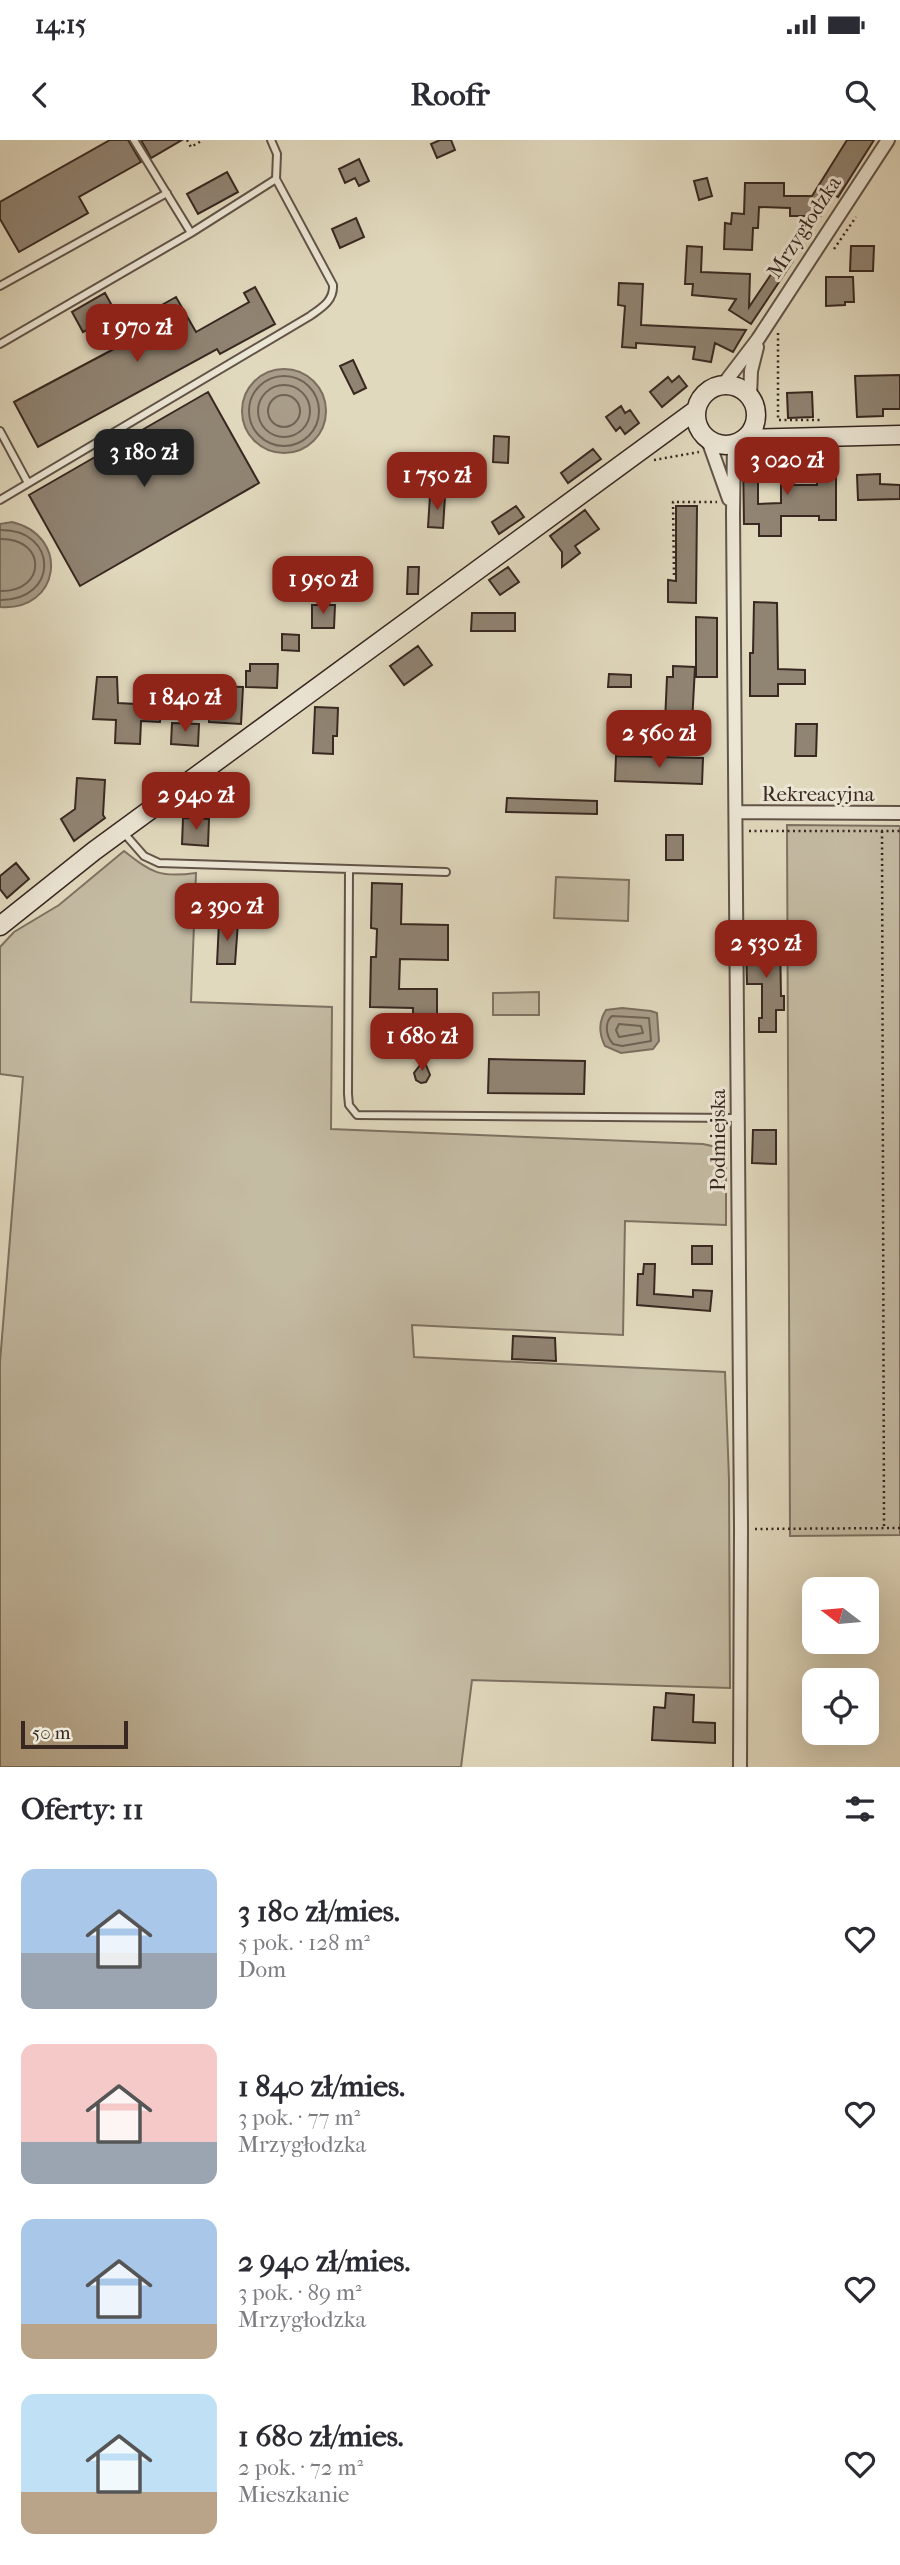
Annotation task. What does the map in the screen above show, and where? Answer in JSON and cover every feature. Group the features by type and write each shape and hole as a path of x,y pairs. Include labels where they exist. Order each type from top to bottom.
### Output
{"street":[{"name":"Mrzygłodzka","path":"718,381 758,340 888,140"},
{"name":"Mrzygłodzka","path":"750,397 751,371 758,340"},
{"path":"0,926 122,831 646,447 718,381 734,386 750,397 754,405 756,417 750,432 740,441"},
{"path":"690,406 705,437 717,444 803,437 900,435"},
{"path":"756,417 803,437"},
{"path":"646,447 682,437 705,437"},
{"name":"Podmiejska","path":"705,437 733,513"},
{"name":"Podmiejska","path":"740,441 733,513 741,1529 740,1767"},
{"name":"Rekreacyjna","path":"736,812 900,813"}],"lane":[{"path":"134,140 191,233"},
{"path":"271,140 277,154"},
{"path":"0,500 310,316 328,302 332,296 333,285 276,179 279,140"},
{"path":"0,344 191,233 276,179"},
{"path":"0,286 167,193"},
{"path":"0,431 28,483"},
{"path":"122,831 144,856 159,863 446,872"},
{"path":"349,870 348,1094 349,1105 357,1115 737,1118"}],"path":[{"path":"187,140 191,147 203,140"},
{"path":"832,252 856,217"},
{"path":"778,332 778,420"},
{"path":"690,406 718,381"},
{"path":"674,575 673,502 722,502"},
{"path":"736,831 900,831"},
{"path":"882,831 884,1528"},
{"path":"741,1529 900,1528"}],"shaded area":[{"path":"787,825 900,826 900,1535 790,1536"},
{"path":"124,851 157,872 174,875 196,873 191,1002 332,1007 331,1129 703,1144 726,1149 726,1225 625,1221 623,1335 412,1325 414,1357 725,1372 729,1479 730,1688 472,1680 461,1767 0,1767 0,1362 23,1077 0,1074 0,947 14,932 59,905"},
{"path":"556,877 629,880 628,921 554,918"},
{"path":"539,992 539,1015 493,1015 493,993"}],"water":[{"path":"284,369 300,372 314,381 323,395 326,411 323,427 314,441 300,450 284,453 268,450 254,441 245,427 242,411 245,395 254,381 268,372"},
{"path":"12,522 31,530 43,542 50,556 51,572 46,586 35,598 20,605 0,607 0,524"},
{"path":"622,1008 657,1013 659,1041 653,1049 621,1053 605,1046 600,1028 603,1014 606,1010"}],"building":[{"path":"110,140 128,140 141,162 79,197 88,213 19,252 0,219 0,202"},
{"path":"141,140 182,140 151,158"},
{"path":"440,140 451,140 455,150 437,158 431,144"},
{"path":"847,140 874,140 838,197 822,187 821,216 790,216 790,208 759,207 758,228 753,228 752,250 724,249 725,223 731,224 732,213 744,214 745,183 784,183 784,196 812,196"},
{"path":"359,159 369,181 359,186 355,178 345,183 339,169"},
{"path":"227,172 238,192 198,214 187,194"},
{"path":"707,178 712,196 699,200 694,181"},
{"path":"356,218 364,237 340,248 332,229"},
{"path":"687,246 702,247 701,272 750,274 749,307 784,255 793,261 751,324 729,310 736,299 692,295 693,284 685,284"},
{"path":"851,246 874,246 873,271 850,271"},
{"path":"826,277 853,277 854,302 826,306"},
{"path":"619,283 643,284 641,325 746,330 733,352 715,343 711,362 693,359 695,347 636,343 636,348 622,347 625,306 618,305"},
{"path":"255,287 275,324 220,354 217,349 38,447 14,402 127,342 119,329 176,297 196,332 249,302 244,293"},
{"path":"105,293 116,313 83,332 72,312"},
{"path":"353,360 366,388 354,394 340,366"},
{"path":"900,375 900,409 883,409 883,416 857,417 855,376"},
{"path":"679,376 687,386 662,407 650,392 668,377 672,382"},
{"path":"208,392 259,483 80,586 29,495"},
{"path":"812,392 813,417 788,418 787,393"},
{"path":"621,406 625,413 630,410 639,423 625,434 620,427 616,431 606,417"},
{"path":"494,436 509,437 508,463 493,462"},
{"path":"593,449 601,459 568,483 561,473"},
{"path":"743,458 776,458 776,480 758,481 758,504 781,503 781,485 817,485 816,466 836,465 836,520 819,520 819,516 781,516 781,536 759,536 759,524 744,524"},
{"path":"880,474 880,484 900,485 900,499 858,500 857,475"},
{"path":"430,496 445,496 443,528 428,527"},
{"path":"516,506 524,517 499,534 492,522"},
{"path":"676,506 697,506 696,603 668,602 668,580 676,581"},
{"path":"585,510 599,529 575,546 580,553 562,567 562,552 550,536"},
{"path":"408,567 419,567 418,594 407,594"},
{"path":"508,567 519,582 500,595 489,580"},
{"path":"754,602 777,603 778,669 805,670 805,684 778,684 778,696 750,696"},
{"path":"312,605 335,605 334,628 312,628"},
{"path":"472,613 515,613 515,631 471,631"},
{"path":"696,617 717,618 717,677 696,677"},
{"path":"282,634 299,635 299,651 282,650"},
{"path":"418,646 432,665 404,685 390,666"},
{"path":"250,664 278,664 277,688 246,687 246,671 250,671"},
{"path":"673,666 695,667 692,723 665,722 667,677 673,677"},
{"path":"609,674 631,675 631,687 608,687"},
{"path":"97,677 117,677 118,703 136,704 136,708 161,709 160,722 141,721 140,744 115,743 116,720 93,719"},
{"path":"211,686 243,687 241,724 209,722"},
{"path":"315,707 338,708 333,754 313,753"},
{"path":"172,723 199,724 198,746 171,744"},
{"path":"796,724 817,724 816,756 795,756"},
{"path":"616,756 703,758 702,784 615,781"},
{"path":"77,778 105,780 105,818 74,841 61,819 75,809"},
{"path":"219,786 245,787 244,804 218,803"},
{"path":"507,798 597,801 597,814 506,812"},
{"path":"183,818 209,819 208,846 182,844"},
{"path":"666,835 683,835 683,860 666,860"},
{"path":"16,863 29,879 7,898 0,889 0,876"},
{"path":"372,883 402,884 401,924 448,925 448,960 400,959 399,989 437,989 437,1053 413,1053 413,1008 370,1007 371,957 376,957 377,929 371,928"},
{"path":"219,922 238,922 235,964 217,964"},
{"path":"746,942 780,942 781,996 784,996 784,1010 776,1010 776,1032 759,1032 759,1018 762,1018 762,984 747,984"},
{"path":"489,1059 585,1061 584,1094 488,1093"},
{"path":"424,1060 430,1075 426,1082 421,1083 416,1080 414,1073"},
{"path":"753,1130 776,1130 776,1164 752,1163"},
{"path":"692,1246 712,1246 712,1264 692,1264"},
{"path":"644,1264 655,1264 654,1294 693,1297 693,1290 712,1291 710,1311 637,1305 638,1274 643,1274"},
{"path":"513,1336 555,1338 556,1361 512,1359"},
{"path":"666,1693 694,1695 693,1722 715,1723 715,1743 652,1740 654,1707 665,1708"}]}
